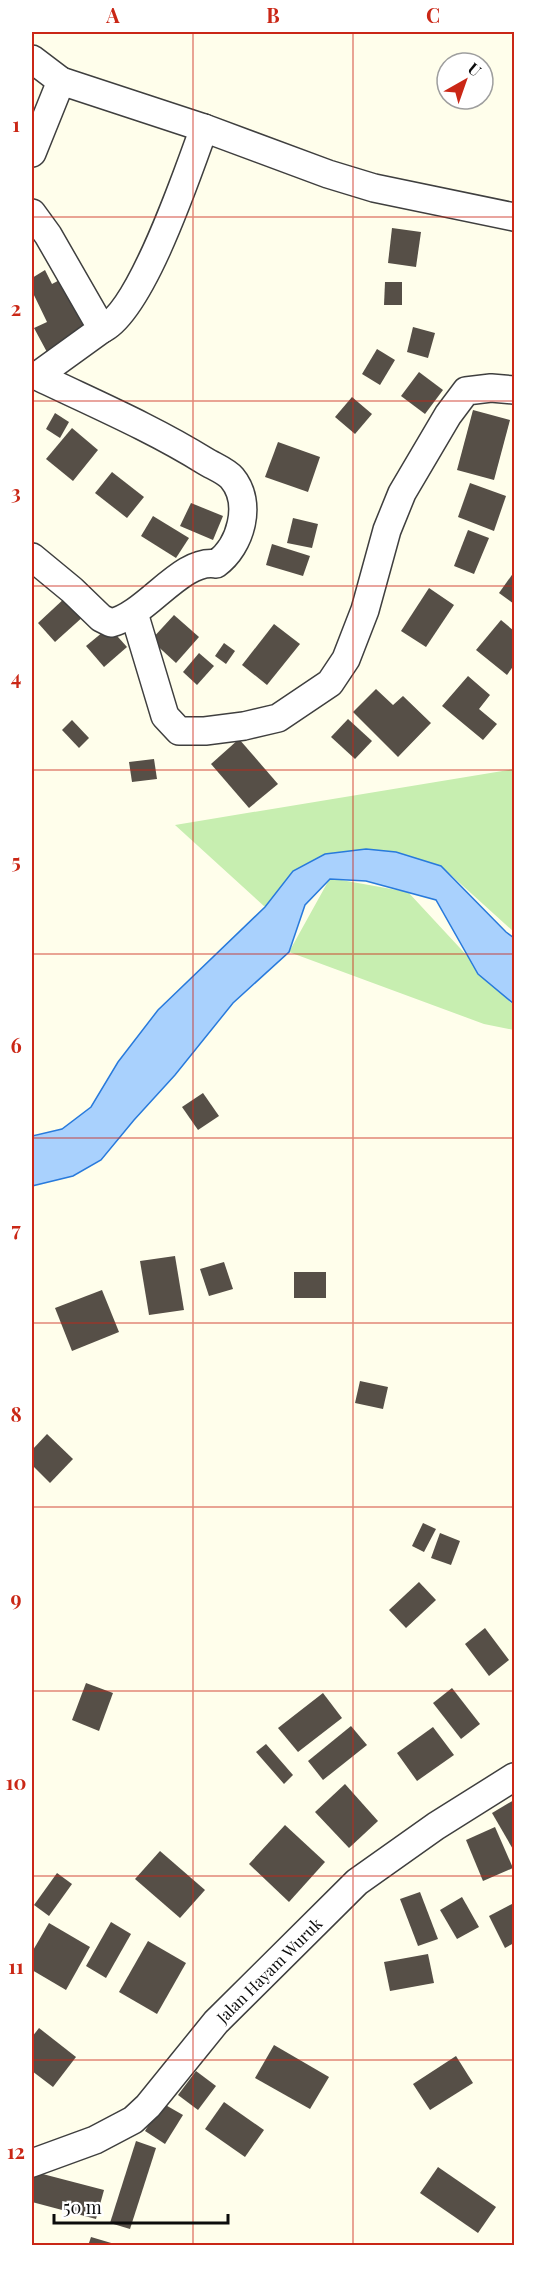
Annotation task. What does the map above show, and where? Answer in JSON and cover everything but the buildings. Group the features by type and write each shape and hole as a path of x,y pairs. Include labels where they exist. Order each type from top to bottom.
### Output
{"street":[{"path":"32,59 61,81 374,188 514,217"},
{"path":"32,153 61,81"},
{"path":"32,557 101,618 111,624 134,613 186,572 206,562 216,564 226,557 242,524 243,501 232,478 184,448 34,381 102,329 112,325 125,309 165,231 204,128"},
{"path":"32,213 48,235 102,329"},
{"path":"134,613 165,716 179,731 205,731 244,726 278,718 330,683 346,659 365,610 387,530 402,493 448,415 466,391 492,388 514,390"},
{"name":"Jalan Hayam Wuruk","path":"32,2163 95,2139 133,2121 148,2106 216,2022 357,1882 436,1826 514,1777"}],"green space":[{"path":"514,769 514,932 441,866 366,849 265,907 175,825"},
{"path":"330,878 408,892 514,1004 514,1030 484,1024 289,952"}],"water":[{"path":"366,849 396,852 441,866 514,938 514,1004 478,974 436,900 366,881 330,879 305,905 289,952 233,1003 175,1075 101,1160 73,1176 32,1186 32,1136 62,1129 91,1107 118,1062 158,1010 265,907 293,871 325,854"}]}
